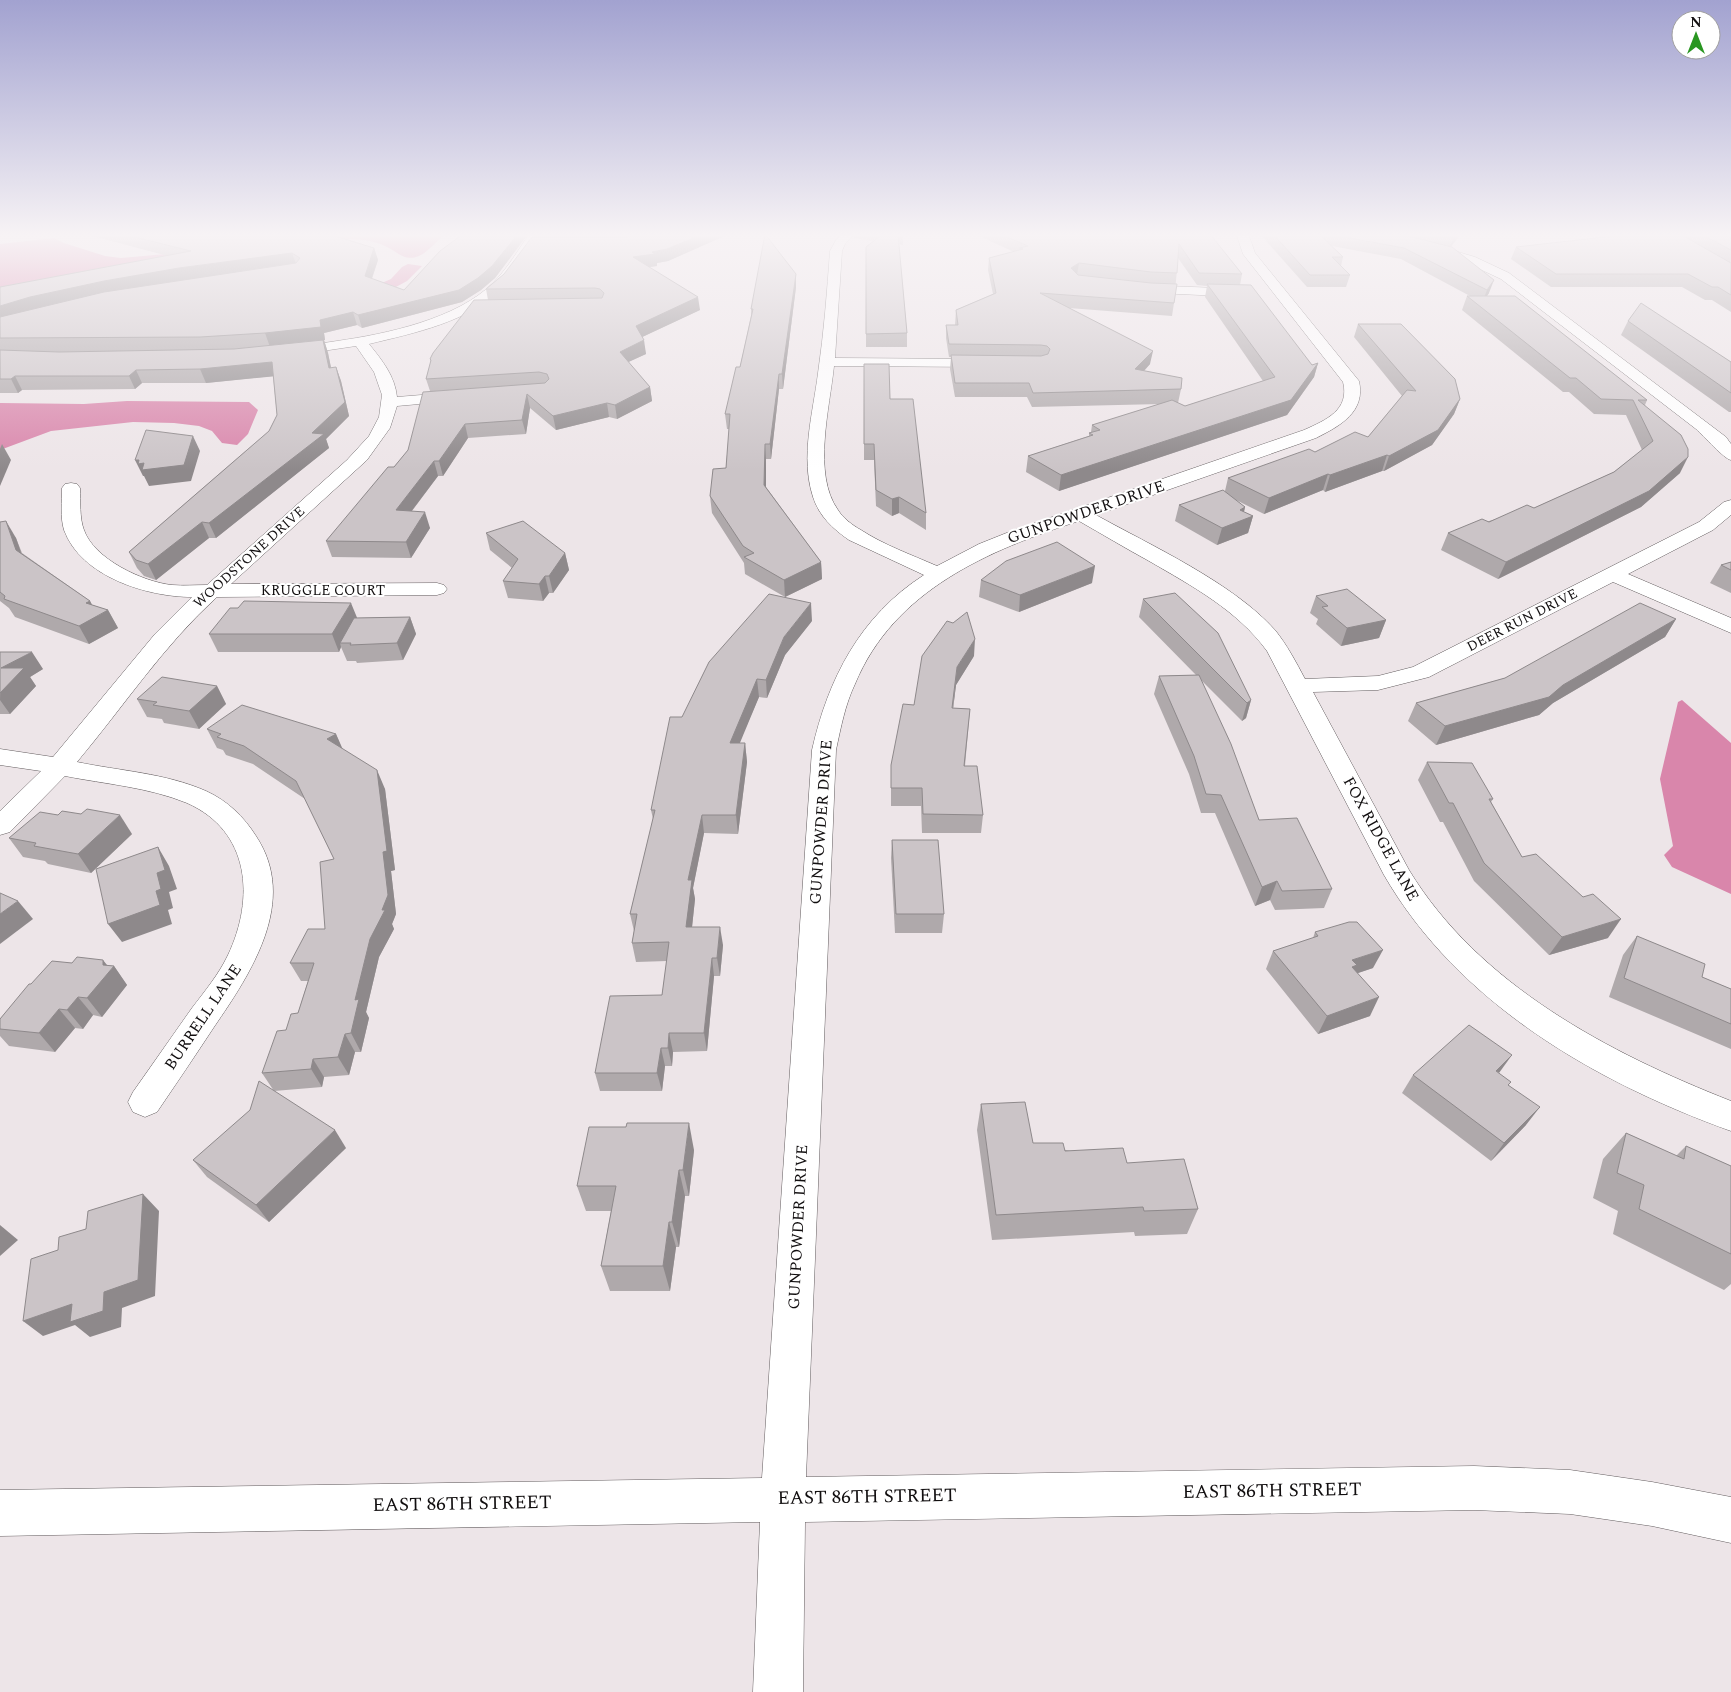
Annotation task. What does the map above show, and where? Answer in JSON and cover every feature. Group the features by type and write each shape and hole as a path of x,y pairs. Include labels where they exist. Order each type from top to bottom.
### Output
{"street":[{"path":"276,354 359,341 423,324 453,312"},
{"path":"831,312 816,471 826,509 838,523 856,536 938,574"},
{"name":"GUNPOWDER DRIVE","path":"778,1692 783,1499 824,760 827,733 838,692 852,664 870,637 903,600 938,574 984,548 1310,434 1330,424 1345,413 1353,397 1351,381 1284,312"},
{"path":"1552,312 1702,426 1720,441 1731,456"},
{"name":"WOODSTONE DRIVE","path":"0,826 24,804 58,767 164,637 209,591 358,460 380,431 387,416 389,389 385,377 359,341"},
{"path":"827,362 1002,364"},
{"path":"389,402 475,396"},
{"name":"KRUGGLE COURT","path":"71,488 72,520 75,533 87,550 100,562 130,580 149,586 172,591 437,589"},
{"name":"DEER RUN DRIVE","path":"1297,686 1378,683 1409,677 1706,526 1731,506"},
{"name":"FOX RIDGE LANE","path":"1080,514 1199,582 1245,613 1272,641 1408,890 1429,919 1461,955 1502,991 1588,1050 1690,1101 1731,1116"},
{"path":"1612,574 1731,626"},
{"name":"BURRELL LANE","path":"0,757 163,785 195,796 214,806 242,832 251,849 258,867 260,886 258,909 252,933 242,957 227,985 145,1102"},
{"name":"EAST 86TH STREET","path":"0,1512 1474,1488 1570,1492 1652,1504 1731,1520"}],"shaded area":[{"path":"127,401 249,402 258,410 248,434 237,445 222,443 212,431 199,426 133,422 51,431 0,450 0,403 84,404"},
{"path":"1682,700 1731,743 1731,894 1672,867 1664,855 1673,846 1660,779 1678,702"}],"building":[{"path":"21,312 370,312 358,315 353,312 320,320 321,327 200,337 0,338 0,317"},
{"path":"465,312 666,312 636,326 644,340 620,352 650,387 615,405 607,403 553,416 527,394 522,420 465,424 439,461 434,461 396,510 425,512 406,542 326,541 388,467 394,467 408,450 423,392 545,383 549,379 547,374 539,372 426,379 433,353"},
{"path":"752,312 791,312 782,374 779,374 770,444 765,444 764,485 821,562 784,580 744,557 754,553 743,546 710,496 713,469 726,468 730,414 725,414 736,367 740,367"},
{"path":"866,312 905,312 907,333 866,334"},
{"path":"956,312 1077,312 1153,351 1135,369 1182,378 1181,389 1033,393 1029,383 955,383 951,355 1041,356 1048,354 1050,349 1047,346 1041,345 949,344 946,325 958,325"},
{"path":"1227,312 1272,312 1312,365 1318,363 1291,400 1061,475 1028,456 1093,435 1089,433 1100,430 1092,425 1172,400 1185,406 1275,377"},
{"path":"1487,312 1535,312 1647,400 1638,400 1681,435 1688,449 1688,457 1649,491 1506,562 1448,533 1482,519 1489,522 1527,505 1534,508 1614,472 1653,441 1633,400 1601,399 1576,378 1570,378"},
{"path":"1635,312 1655,312 1731,362 1731,393 1628,321"},
{"path":"1358,324 1401,324 1455,379 1460,399 1438,430 1389,456 1387,455 1330,475 1328,474 1269,498 1228,478 1309,449 1315,452 1355,432 1368,437 1407,390 1416,391"},
{"path":"323,340 329,368 336,367 345,402 312,433 324,434 209,523 202,522 148,564 136,560 129,552 269,431 277,415 272,362 200,369 136,370 129,376 15,376 11,379 0,379 0,350 59,352 234,349"},
{"path":"864,364 889,364 890,399 913,399 926,513 899,497 892,499 876,490 874,444 864,444"},
{"path":"146,430 193,436 184,465 142,470 144,463 138,464 139,460 135,460"},
{"path":"1223,490 1245,507 1240,510 1253,516 1222,528 1179,505"},
{"path":"6,521 16,550 90,601 86,603 108,610 79,626 4,599 5,596 0,592 0,522"},
{"path":"523,521 565,553 549,576 545,576 539,584 503,581 518,559 486,533"},
{"path":"1057,542 1095,566 1020,595 981,580 1006,561"},
{"path":"1731,562 1731,570 1721,565"},
{"path":"1347,589 1386,620 1347,628 1322,607 1328,606 1316,596"},
{"path":"1175,593 1218,633 1251,700 1247,703 1143,599"},
{"path":"769,594 811,603 784,637 766,680 757,679 730,743 745,743 736,815 702,815 688,880 692,880 686,927 720,927 717,958 712,958 704,1033 669,1033 668,1048 661,1048 657,1073 595,1073 610,996 662,995 669,942 632,943 637,914 630,914 655,810 651,810 670,717 682,717 709,662"},
{"path":"244,601 351,603 332,634 209,634 230,608 238,608"},
{"path":"1640,603 1676,619 1563,685 1549,697 1445,726 1416,703 1505,678"},
{"path":"967,612 975,639 957,667 952,708 970,709 964,766 977,766 983,815 923,814 922,788 891,788 891,765 903,704 914,705 922,656 947,621 953,623"},
{"path":"410,617 397,643 350,645 351,643 340,643 354,618"},
{"path":"0,652 32,652 1,668 24,668 0,693"},
{"path":"1199,675 1231,744 1259,820 1297,818 1332,889 1282,891 1277,881 1262,887 1221,795 1206,794 1194,756 1159,676"},
{"path":"162,677 217,686 189,711 153,705 157,702 137,699"},
{"path":"242,705 336,734 327,739 377,770 387,851 383,852 388,895 382,910 385,910 370,939 355,1000 359,999 351,1033 345,1034 338,1057 313,1059 311,1069 262,1073 277,1031 286,1030 291,1014 298,1013 314,963 290,963 308,929 325,929 320,862 334,859 296,781 244,746 217,737 221,734 207,729"},
{"path":"1427,762 1472,763 1493,799 1489,799 1522,857 1536,854 1583,897 1593,894 1621,919 1562,937 1484,863 1453,803 1449,803"},
{"path":"87,809 120,815 78,854 34,846 36,843 9,838 40,812 58,815 62,811 81,814"},
{"path":"892,840 938,840 944,914 896,914"},
{"path":"158,847 165,870 157,873 161,889 156,891 160,905 108,924 96,869"},
{"path":"0,893 18,901 0,914"},
{"path":"1349,922 1357,922 1383,950 1352,960 1357,965 1352,967 1379,997 1327,1016 1273,951 1318,936 1315,932"},
{"path":"1637,936 1705,964 1702,977 1731,989 1731,1024 1624,978"},
{"path":"77,957 103,960 103,965 114,966 87,998 78,997 67,1010 59,1009 39,1033 0,1029 0,1019 29,984 52,961 72,963"},
{"path":"1469,1025 1512,1055 1496,1071 1511,1082 1508,1085 1540,1107 1504,1143 1413,1075"},
{"path":"259,1081 335,1130 256,1205 193,1160 250,1110"},
{"path":"1025,1102 1033,1143 1063,1143 1065,1151 1123,1148 1127,1163 1184,1159 1198,1209 1144,1211 1143,1207 996,1215 981,1104"},
{"path":"627,1123 689,1123 683,1170 679,1170 672,1222 669,1222 663,1266 601,1266 616,1186 577,1186 589,1127 626,1127"},
{"path":"1626,1133 1684,1159 1686,1146 1731,1166 1731,1254 1639,1209 1644,1185 1617,1173"},
{"path":"143,1194 138,1280 104,1292 103,1311 70,1322 72,1304 23,1321 31,1259 58,1250 59,1237 86,1229 88,1211"}]}
